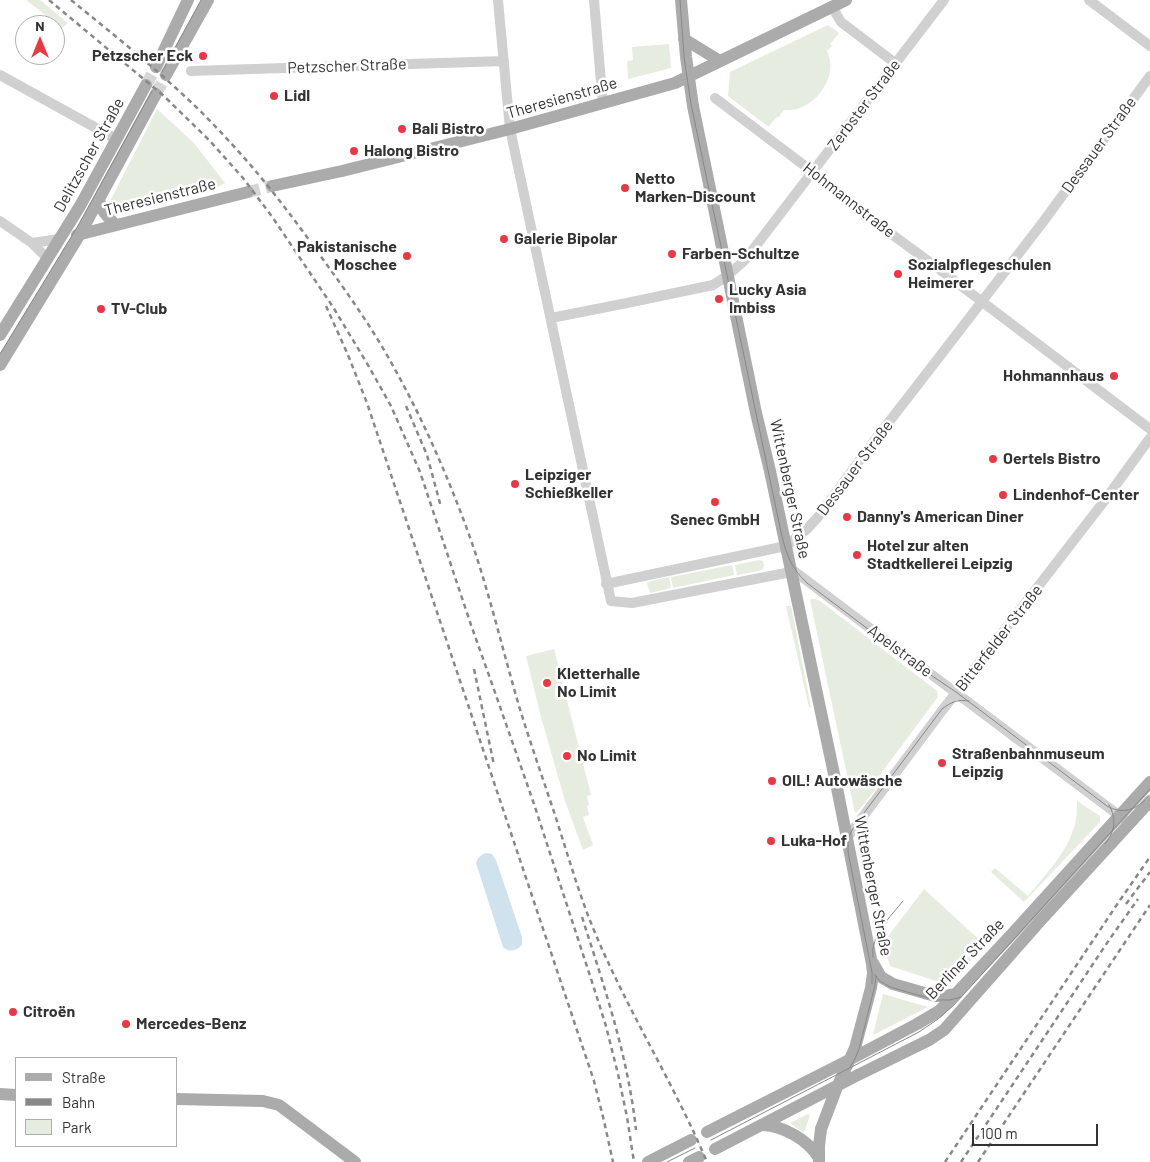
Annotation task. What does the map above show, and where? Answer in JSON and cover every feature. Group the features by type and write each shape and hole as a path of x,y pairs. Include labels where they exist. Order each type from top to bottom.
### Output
{"main road":[{"path":"188,0 161,71 208,0"},
{"name":"Wittenberger Straße","path":"682,0 684,39 693,106 872,961 872,984 856,1043 836,1086 821,1129 819,1160"},
{"name":"Theresienstraße","path":"272,186 334,173 510,129 675,83 846,0"},
{"path":"684,39 720,61"},
{"name":"Delitzscher Straße","path":"0,335 84,198 146,85"},
{"name":"Delitzscher Straße","path":"0,365 99,201 156,94"},
{"name":"Theresienstraße","path":"80,234 248,192"},
{"path":"99,201 104,212 115,226"},
{"name":"Delitzscher Straße","path":"60,239 80,234"},
{"name":"Berliner Straße","path":"715,1149 929,1040 944,1030 1035,927 1124,820 1150,782"},
{"name":"Berliner Straße","path":"707,1132 846,1066 945,1006 1124,820 1150,801"},
{"path":"872,961 882,977 893,984 935,996 956,994"},
{"path":"0,1094 15,1095"},
{"path":"178,1099 263,1102 279,1105 355,1162"},
{"path":"763,1125 797,1137 811,1148 819,1160"},
{"path":"648,1162 691,1140"}],"street":[{"path":"498,0 510,129 611,601 632,603 790,570"},
{"path":"594,0 603,103"},
{"name":"Zerbster Straße","path":"551,318 713,285 728,275 745,260 944,0"},
{"path":"1089,0 1150,46"},
{"path":"832,7 841,22 895,63"},
{"name":"Petzscher Straße","path":"191,71 504,61"},
{"path":"0,75 116,139"},
{"name":"Dessauer Straße","path":"606,584 786,546 807,529 982,302 1150,76"},
{"name":"Hohmannstraße","path":"715,98 1150,429"},
{"path":"0,221 32,243 48,258"},
{"path":"32,243 60,239"},
{"name":"Bitterfelder Straße","path":"847,838 1150,438"},
{"name":"Apelstraße","path":"790,570 1124,820"}],"green space":[{"path":"26,0 40,0 58,15 45,15"},
{"path":"828,25 839,33 827,51 830,59 829,77 821,92 808,104 798,109 784,110 769,126 728,96 730,72"},
{"path":"669,44 671,68 628,79 627,61 633,60 632,47"},
{"path":"157,109 194,143 225,183 214,189 125,212 115,213 110,211 107,207"},
{"path":"759,560 763,561 763,569 737,575 735,565"},
{"path":"732,565 734,575 673,588 671,577"},
{"path":"669,577 671,588 650,593 647,583"},
{"path":"810,600 820,601 937,691 938,697 876,780 875,790 855,813"},
{"path":"786,606 791,606 811,707 809,707"},
{"name":"No Limit","path":"554,649 591,795 587,796 589,815 583,817 593,845 583,850 565,801 526,656"},
{"path":"1077,801 1100,816 1100,822 1024,902 991,872 995,868 1028,896 1062,854 1075,824"},
{"path":"924,889 985,945 948,985 890,966 883,943"},
{"path":"883,994 928,1007 873,1035"},
{"path":"808,1114 810,1115 804,1133 790,1123"}],"water":[{"path":"486,853 492,854 496,860 522,937 522,945 515,950 510,951 503,947 476,863 480,856"}],"tunnel":[{"path":"146,85 156,67"},
{"path":"156,94 166,75"},
{"path":"248,192 272,186"}],"tram line":[{"path":"162,72 201,0"},
{"path":"680,0 684,57 691,104 781,532 787,554 793,566 807,583 1107,806 1122,811 1132,809 1145,800"},
{"path":"0,354 79,224 152,91"},
{"path":"872,984 872,972 848,852 848,838 855,825 942,709 961,700 969,701"},
{"path":"711,1140 919,1032 938,1019 954,1005 1150,789"},
{"path":"1105,844 1111,835 1114,825 1112,810 1109,805"},
{"path":"873,957 873,949 878,934 903,901"},
{"path":"874,974 880,981 890,987 935,1000 950,1000 961,997"},
{"path":"850,1067 859,1049 876,976"},
{"path":"667,1162 695,1148"}],"railway":[{"path":"49,0 164,96 210,141 243,178 273,218 333,307 391,406 420,472 533,801 593,985 618,1074 634,1162"},
{"path":"71,0 172,84 240,153 285,208 327,265 384,349 415,407 436,452 472,543 523,720 589,918 616,980 707,1162"},
{"path":"326,306 367,403 594,1081 613,1162"},
{"path":"406,406 427,455 441,507"},
{"path":"474,669 494,765"},
{"path":"945,1162 1150,857"},
{"path":"1126,904 1150,872"},
{"path":"961,1162 1138,899"},
{"path":"978,1162 1150,905"},
{"path":"582,917 607,995 621,1048 636,1130"}],"place":[{"name":"Petzscher Eck","path":"203,56"},
{"name":"Lidl","path":"274,96"},
{"name":"Bali Bistro","path":"402,129"},
{"name":"Halong Bistro","path":"354,151"},
{"name":"Netto Marken-Discount","path":"625,188"},
{"name":"Galerie Bipolar","path":"504,239"},
{"name":"Farben-Schultze","path":"672,254"},
{"name":"Pakistanische Moschee","path":"407,256"},
{"name":"Sozialpflegeschulen Heimerer","path":"898,274"},
{"name":"Lucky Asia Imbiss","path":"719,299"},
{"name":"TV-Club","path":"101,309"},
{"name":"Hohmannhaus","path":"1114,376"},
{"name":"Oertels Bistro","path":"993,459"},
{"name":"Leipziger Schießkeller","path":"515,484"},
{"name":"Lindenhof-Center","path":"1003,495"},
{"name":"Senec GmbH","path":"715,502"},
{"name":"Danny's American Diner","path":"847,517"},
{"name":"Hotel zur alten Stadtkellerei Leipzig","path":"857,555"},
{"name":"Kletterhalle No Limit","path":"547,683"},
{"name":"No Limit","path":"567,756"},
{"name":"Straßenbahnmuseum Leipzig","path":"942,763"},
{"name":"OIL! Autowäsche","path":"772,781"},
{"name":"Luka-Hof","path":"771,841"},
{"name":"Citroën","path":"13,1012"},
{"name":"Mercedes-Benz","path":"126,1024"}]}
